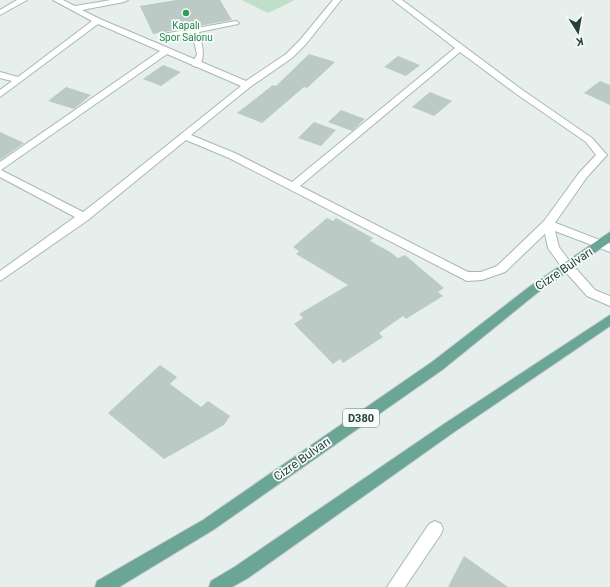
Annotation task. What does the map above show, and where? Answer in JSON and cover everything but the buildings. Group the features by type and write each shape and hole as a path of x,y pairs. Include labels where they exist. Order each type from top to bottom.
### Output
{"main road":[{"name":"Cizre Bulvarı","path":"103,587 208,525 437,366 533,290 567,266 607,243"},
{"path":"217,587 242,572 449,428 610,320"}],"street":[{"path":"0,13 23,0"},
{"path":"57,0 97,22 196,65 247,85"},
{"path":"74,9 124,0"},
{"path":"0,277 84,217 186,137 247,85 289,56 304,42 337,0"},
{"path":"186,137 199,140 467,277 482,276 501,269 548,224 583,175 602,155 589,140 397,0"},
{"path":"0,94 97,22"},
{"path":"293,187 461,47"},
{"path":"0,168 165,51"},
{"path":"0,75 17,80"},
{"path":"0,173 84,217"},
{"path":"548,224 607,243"},
{"path":"548,224 554,248 567,266 591,294 610,301"},
{"path":"395,587 435,529"}],"lane":[{"path":"163,36 236,23"},
{"path":"195,30 200,54 196,65"}],"green space":[{"path":"242,0 295,0 268,13"}],"place":[{"name":"Kapalı Spor Salonu","path":"186,13"}]}
